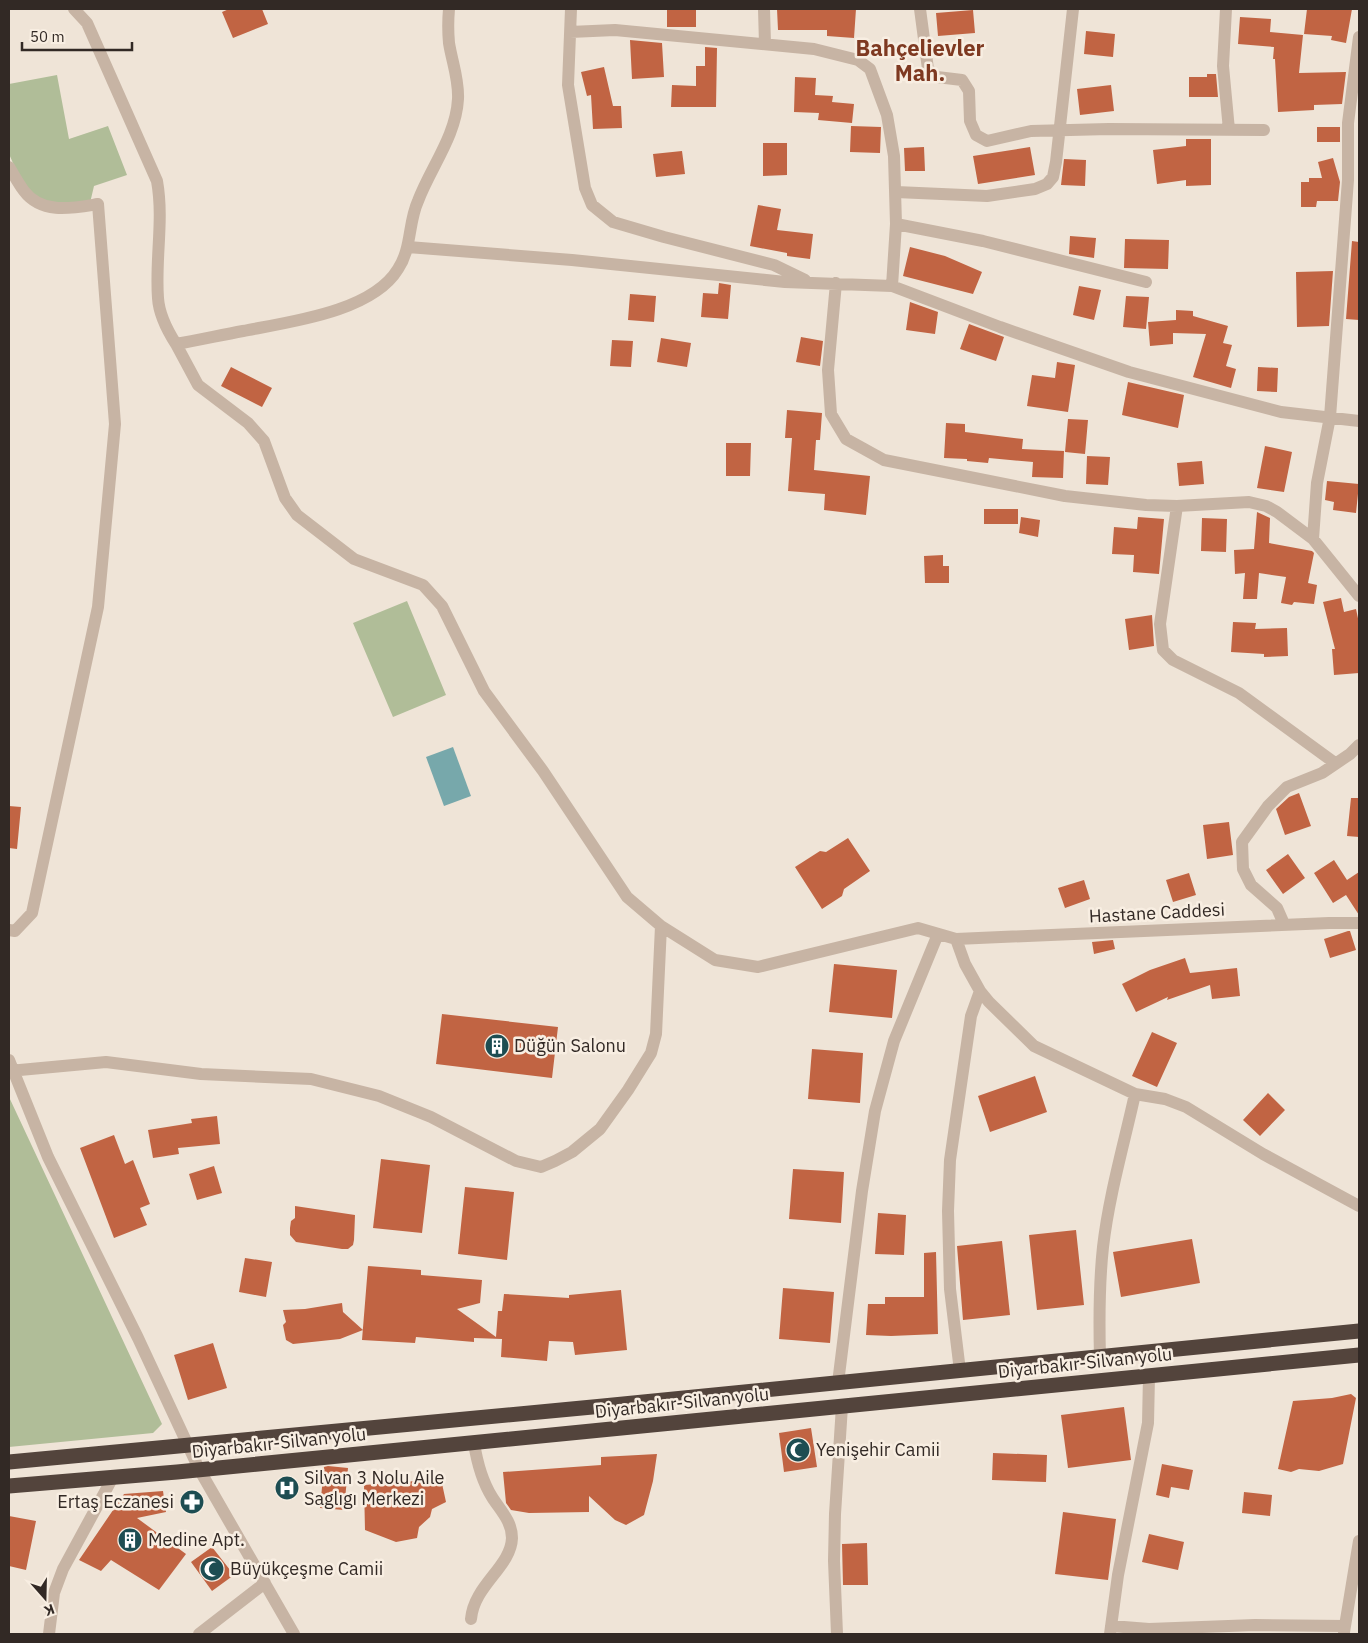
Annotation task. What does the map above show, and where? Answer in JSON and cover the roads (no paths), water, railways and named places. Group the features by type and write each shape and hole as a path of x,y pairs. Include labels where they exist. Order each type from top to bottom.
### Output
{"highway":[{"name":"Diyarbakır-Silvan yolu","path":"9,1462 819,1385 1359,1331"},
{"name":"Diyarbakır-Silvan yolu","path":"9,1486 604,1430 1359,1355"}],"street":[{"name":"Hastane Caddesi","path":"74,9 90,31 157,181 160,205 158,298 164,321 198,385 248,422 264,441 285,498 297,514 354,559 423,585 442,606 484,692 543,771 627,897 661,926 715,960 758,967 918,928 956,939 1359,922"},
{"path":"176,344 303,320 360,300 388,283 397,271 408,248 412,216 447,141 454,121 458,101 458,85 449,43 449,9"},
{"path":"571,9 568,85 585,188 592,205 612,222 774,265 810,283"},
{"path":"764,9 765,44"},
{"path":"920,9 928,69 937,77 962,80 969,91 970,121 976,135 987,141 1032,131 1109,129 1264,130"},
{"path":"896,192 987,196 1035,189 1047,184 1053,177 1074,9"},
{"path":"1226,9 1224,66 1229,130"},
{"path":"570,32 615,30 814,49 858,60 870,69 887,115 894,156 896,224 892,286"},
{"path":"1312,538 1317,483 1330,417 1348,180 1348,123 1359,37"},
{"path":"9,167 25,192 42,205 64,209 98,204 115,424 98,607 32,913 12,930"},
{"path":"896,224 983,241 1146,282"},
{"path":"408,248 572,260 785,282 892,286 1000,328 1129,372 1280,412 1359,421"},
{"path":"836,283 828,370 831,414 846,440 884,460 1065,496 1146,505 1177,506 1249,502 1266,506 1312,538 1359,596"},
{"path":"1177,506 1160,624 1163,650 1173,660 1239,693 1335,764"},
{"path":"1284,924 1277,908 1251,885 1243,869 1242,842 1268,806 1287,787 1322,773 1359,745"},
{"path":"294,1634 199,1469 138,1338 48,1157 10,1067 106,1062 201,1074 311,1079 379,1096 431,1117 516,1161 541,1166 572,1152 600,1129 628,1090 651,1053 656,1034 661,926"},
{"path":"838,1383 862,1191 875,1111 894,1041 938,934"},
{"path":"956,939 965,964 980,991 1034,1046 1135,1094 1164,1099 1186,1107 1263,1154 1359,1206"},
{"path":"960,1371 949,1260 949,1177 971,1016 980,991"},
{"path":"1100,1357 1098,1311 1103,1245 1135,1094"},
{"path":"1149,1376 1148,1423 1118,1575 1111,1630 1218,1631 1255,1625 1344,1630 1359,1541"},
{"path":"837,1634 834,1561 835,1514 842,1406"},
{"path":"472,1619 472,1611 477,1597 508,1553 512,1539 509,1524 484,1482 474,1442"},
{"path":"49,1634 54,1593 63,1569 113,1477"},
{"path":"199,1634 265,1583"}],"water":[{"path":"453,747 471,796 444,806 426,757"}],"place":[{"name":"Düğün Salonu","path":"497,1046"},
{"name":"Yenişehir Camii","path":"798,1450"},
{"name":"Silvan 3 Nolu Aile Saglıgı Merkezi","path":"287,1488"},
{"name":"Ertaş Eczanesi","path":"192,1502"},
{"name":"Medine Apt.","path":"130,1540"},
{"name":"Büyükçeşme Camii","path":"212,1569"}],"district":[{"name":"Bahçelievler Mah.","path":"920,60"}]}
